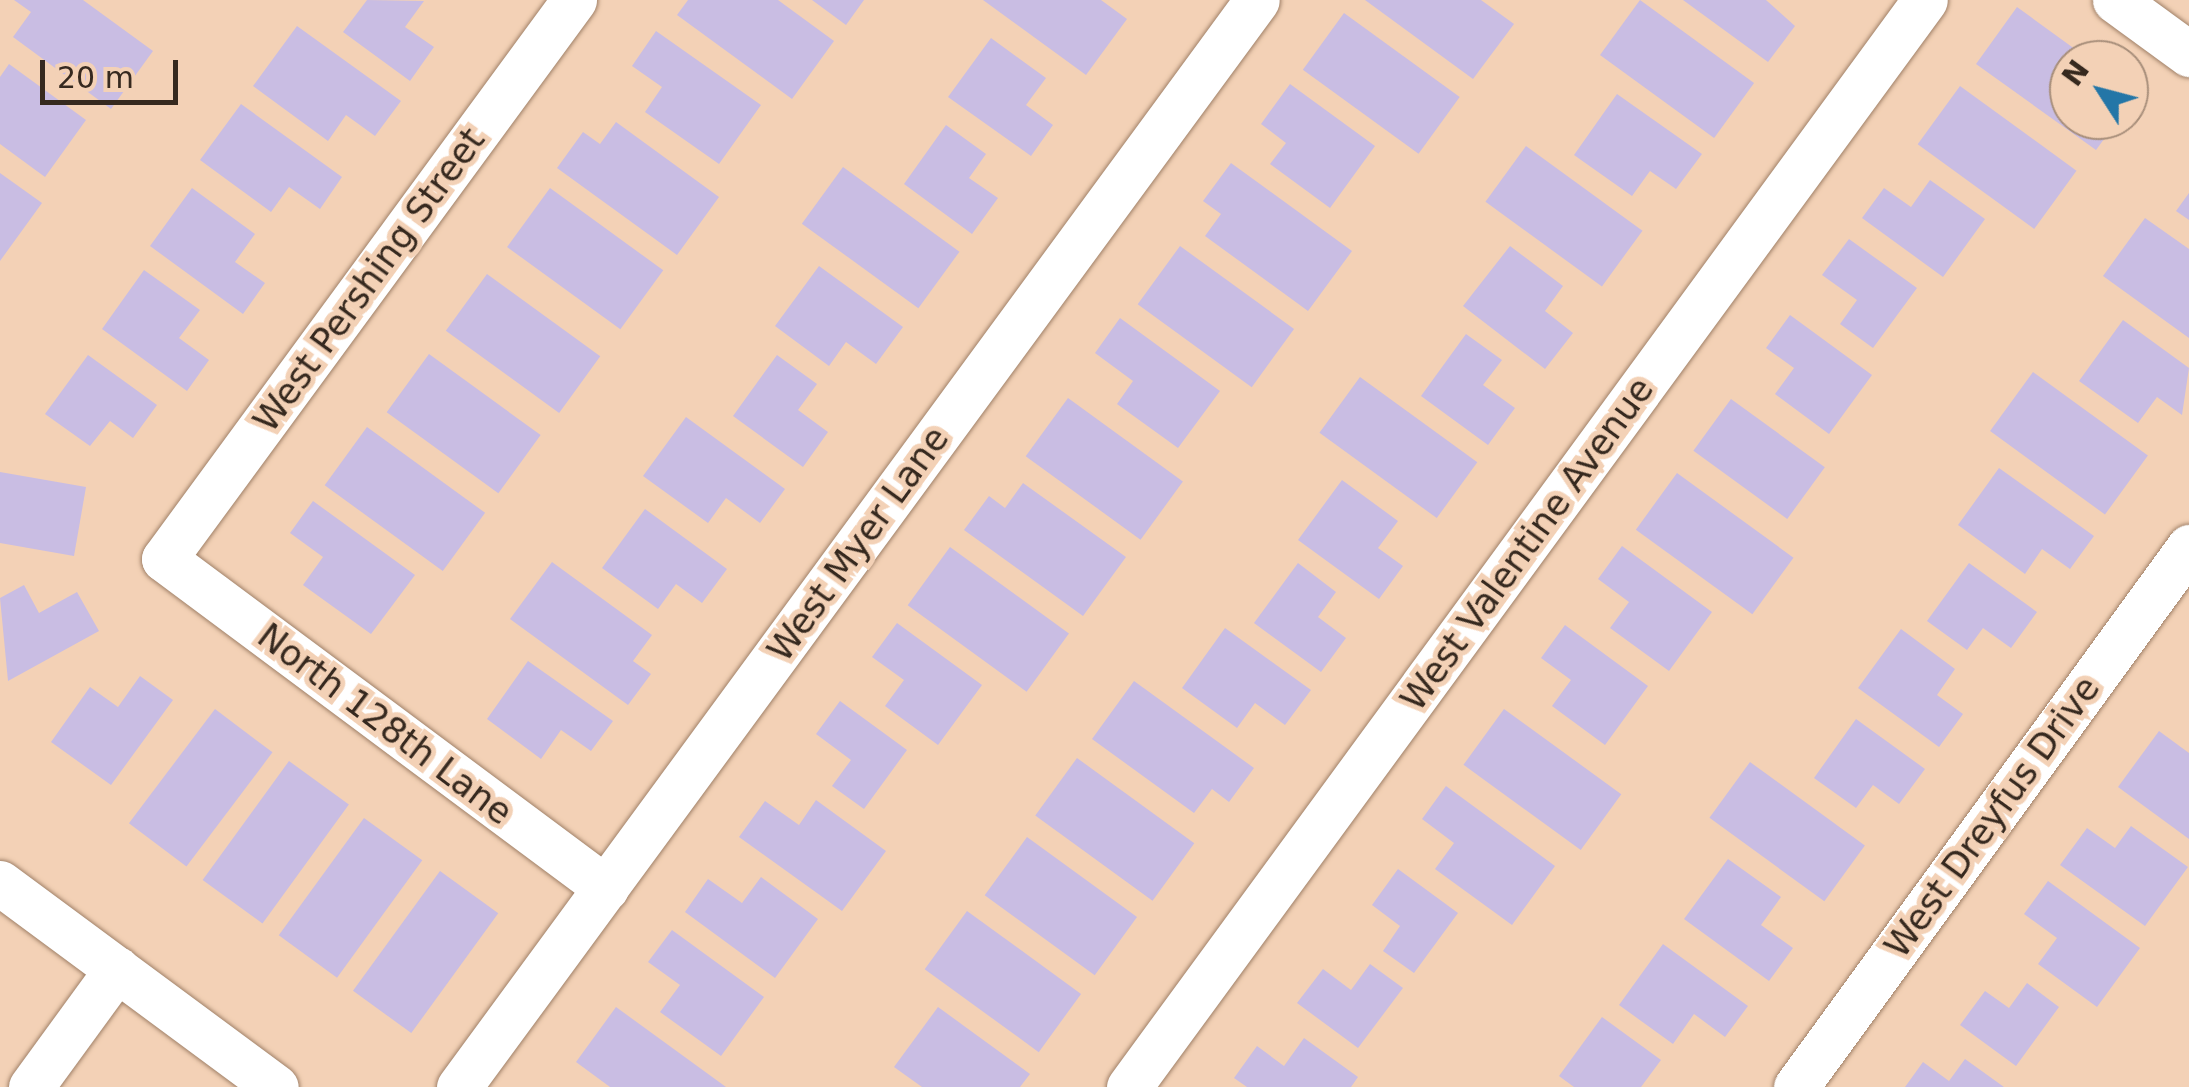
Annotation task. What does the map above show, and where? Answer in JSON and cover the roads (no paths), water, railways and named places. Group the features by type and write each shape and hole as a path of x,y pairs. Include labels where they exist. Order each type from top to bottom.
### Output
{"street":[{"name":"West Pershing Street","path":"164,559 574,0"},
{"name":"West Myer Lane","path":"459,1087 1256,0"},
{"name":"West Valentine Avenue","path":"1129,1087 1925,0"},
{"path":"2114,0 2189,54"},
{"name":"West Dreyfus Drive","path":"1796,1087 2189,547"},
{"name":"North 128th Lane","path":"164,559 606,888"},
{"path":"0,883 276,1087"},
{"path":"31,1087 117,969"}]}
